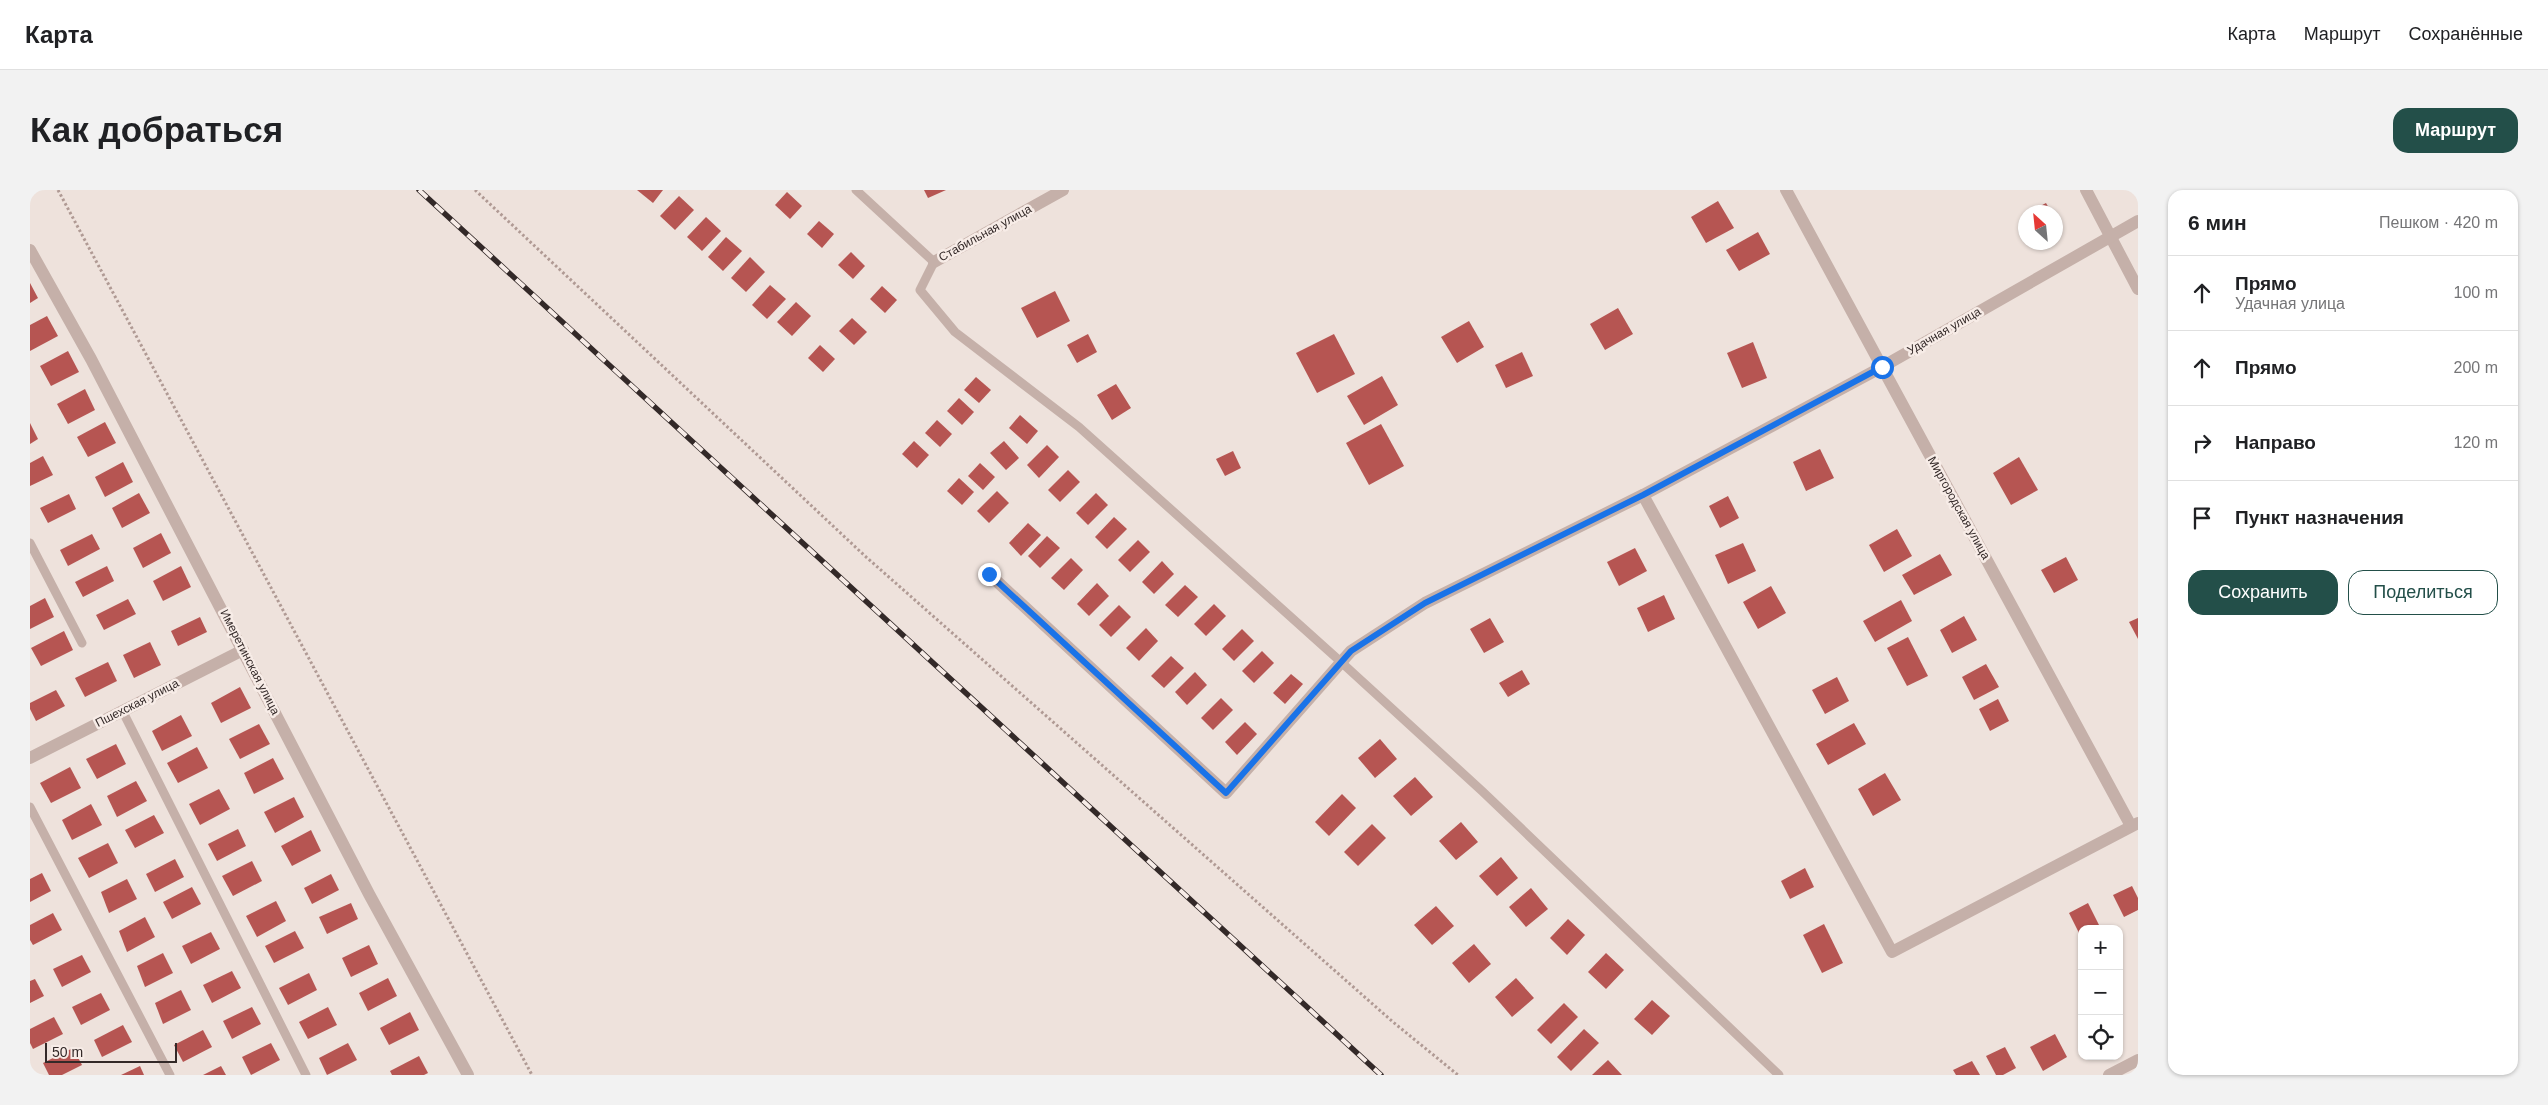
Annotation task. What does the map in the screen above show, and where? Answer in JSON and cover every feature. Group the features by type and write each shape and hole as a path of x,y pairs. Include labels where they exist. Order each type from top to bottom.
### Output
{"street":[{"name":"Стабильная улица","path":"934,262 1063,190"},
{"name":"Миргородская улица","path":"1786,190 2135,825"},
{"path":"2086,190 2138,289"},
{"name":"Удачная улица","path":"989,574 1226,793 1351,651 1425,603 1643,495 1882,367 2138,221"},
{"name":"Имеретинская улица","path":"30,250 91,359 370,894 468,1075"},
{"path":"1643,495 1892,952 2135,825"},
{"name":"Пшехская улица","path":"30,758 243,650"},
{"path":"2109,1075 2138,1060"}],"lane":[{"path":"856,190 934,262 920,290 955,332 1079,427 1341,662 1482,792 1779,1075"},
{"path":"30,543 82,643"},
{"path":"122,710 306,1075"},
{"path":"30,807 170,1075"}],"path":[{"path":"58,190 532,1075"},
{"path":"475,190 865,556 1386,1015 1458,1075"}],"building":[{"path":"637,190 663,190 653,203"},
{"path":"924,190 946,190 928,198"},
{"path":"787,192 802,206 790,219 775,205"},
{"path":"679,196 694,210 675,230 660,216"},
{"path":"1718,201 1734,228 1706,243 1691,217"},
{"path":"706,217 721,231 702,251 687,237"},
{"path":"819,221 834,234 822,248 807,234"},
{"path":"1758,232 1770,254 1739,271 1726,250"},
{"path":"726,237 742,251 723,271 708,257"},
{"path":"851,252 865,266 853,279 838,265"},
{"path":"750,257 765,272 746,292 731,278"},
{"path":"30,283 38,298 30,303"},
{"path":"770,285 786,299 767,319 752,305"},
{"path":"882,286 897,300 885,313 870,299"},
{"path":"1055,291 1070,321 1037,338 1021,308"},
{"path":"796,302 811,316 792,336 777,322"},
{"path":"1618,308 1633,334 1605,350 1590,324"},
{"path":"47,316 58,336 30,351 30,325"},
{"path":"852,318 867,332 854,345 839,331"},
{"path":"1469,321 1484,347 1457,363 1441,337"},
{"path":"1088,334 1097,352 1077,363 1067,345"},
{"path":"1334,334 1355,374 1317,393 1296,353"},
{"path":"1753,342 1767,378 1742,388 1727,353"},
{"path":"820,345 835,359 823,372 808,358"},
{"path":"68,351 79,372 51,386 40,366"},
{"path":"1522,352 1533,376 1506,388 1495,365"},
{"path":"1382,376 1398,405 1364,425 1347,396"},
{"path":"976,377 991,390 979,403 964,390"},
{"path":"1116,384 1131,408 1112,420 1097,395"},
{"path":"85,389 95,410 68,424 57,404"},
{"path":"959,398 974,412 962,425 947,411"},
{"path":"1020,415 1038,431 1027,444 1009,428"},
{"path":"937,420 952,434 940,447 925,433"},
{"path":"105,422 116,443 88,457 77,437"},
{"path":"30,423 38,439 30,444"},
{"path":"1381,424 1404,466 1369,485 1346,443"},
{"path":"914,441 929,455 917,468 902,454"},
{"path":"1004,441 1019,458 1006,470 990,453"},
{"path":"1047,445 1059,457 1039,478 1027,465"},
{"path":"1820,449 1834,478 1806,491 1793,462"},
{"path":"1233,451 1241,468 1225,476 1216,459"},
{"path":"43,456 53,475 30,486 30,463"},
{"path":"2019,457 2038,490 2011,505 1993,473"},
{"path":"123,462 133,482 105,497 95,477"},
{"path":"980,463 995,477 983,490 968,476"},
{"path":"1068,470 1080,482 1060,502 1048,490"},
{"path":"959,478 974,492 962,505 947,491"},
{"path":"997,491 1009,503 989,523 977,511"},
{"path":"139,493 150,513 122,528 112,508"},
{"path":"1096,493 1108,505 1088,525 1076,513"},
{"path":"69,494 76,509 48,523 40,508"},
{"path":"1728,496 1739,518 1720,528 1709,506"},
{"path":"1114,517 1127,529 1107,549 1095,537"},
{"path":"1028,523 1041,535 1021,556 1009,543"},
{"path":"1897,529 1912,556 1884,572 1869,545"},
{"path":"161,533 171,553 143,568 133,548"},
{"path":"92,534 100,549 68,566 60,550"},
{"path":"1047,536 1060,548 1040,568 1028,556"},
{"path":"1138,540 1150,552 1130,572 1118,560"},
{"path":"1743,543 1756,571 1728,584 1715,555"},
{"path":"1635,548 1647,571 1619,586 1607,562"},
{"path":"1940,554 1952,575 1914,595 1902,575"},
{"path":"2066,557 2078,580 2054,593 2041,570"},
{"path":"1071,558 1083,570 1064,590 1051,578"},
{"path":"1162,561 1174,574 1154,594 1142,582"},
{"path":"107,566 114,581 83,597 75,582"},
{"path":"181,566 191,587 163,601 153,581"},
{"path":"1097,583 1109,596 1089,616 1077,604"},
{"path":"1185,585 1198,597 1178,617 1165,605"},
{"path":"1771,586 1786,613 1758,629 1743,602"},
{"path":"1664,595 1675,619 1648,632 1637,608"},
{"path":"45,598 54,617 30,629 30,606"},
{"path":"128,599 136,614 104,630 96,615"},
{"path":"1901,600 1912,621 1875,642 1863,621"},
{"path":"1214,604 1226,616 1206,636 1194,624"},
{"path":"1119,605 1131,617 1111,637 1099,625"},
{"path":"1964,616 1977,640 1952,653 1940,630"},
{"path":"200,617 207,632 178,646 171,631"},
{"path":"1490,618 1504,642 1484,653 1470,629"},
{"path":"2138,618 2138,639 2129,622"},
{"path":"1146,628 1158,641 1139,661 1126,648"},
{"path":"1242,629 1254,641 1234,661 1222,649"},
{"path":"64,631 73,650 41,666 31,648"},
{"path":"1908,637 1928,676 1907,686 1887,648"},
{"path":"150,642 161,665 134,678 123,655"},
{"path":"1262,651 1274,663 1254,683 1242,671"},
{"path":"1171,656 1184,668 1164,688 1151,676"},
{"path":"108,662 117,681 85,697 75,678"},
{"path":"1986,664 1999,687 1974,700 1962,677"},
{"path":"1522,670 1530,684 1508,697 1499,683"},
{"path":"1195,672 1207,685 1187,705 1175,692"},
{"path":"1291,674 1303,684 1285,704 1273,693"},
{"path":"1837,677 1849,701 1825,714 1812,690"},
{"path":"240,687 251,708 221,723 211,703"},
{"path":"56,690 65,706 36,721 30,709 30,703"},
{"path":"1221,698 1233,710 1213,730 1201,718"},
{"path":"1998,699 2009,721 1990,731 1979,709"},
{"path":"181,715 192,736 162,751 152,731"},
{"path":"1245,722 1257,734 1237,755 1225,742"},
{"path":"1854,723 1866,744 1828,765 1816,744"},
{"path":"259,724 270,744 240,759 229,739"},
{"path":"1380,739 1397,759 1375,778 1358,758"},
{"path":"116,744 126,764 97,779 86,759"},
{"path":"197,747 208,768 178,783 167,763"},
{"path":"273,758 284,779 254,794 244,773"},
{"path":"70,767 81,788 51,803 40,783"},
{"path":"1885,773 1901,800 1873,816 1858,789"},
{"path":"1415,777 1433,797 1411,816 1393,796"},
{"path":"136,781 147,801 117,817 107,796"},
{"path":"219,789 230,809 200,825 189,804"},
{"path":"1342,794 1356,808 1329,836 1315,822"},
{"path":"294,797 304,817 275,833 264,812"},
{"path":"91,804 102,825 72,840 62,820"},
{"path":"154,815 164,833 135,848 125,830"},
{"path":"1461,822 1478,842 1456,860 1439,841"},
{"path":"1372,824 1386,838 1358,866 1344,852"},
{"path":"238,829 246,846 217,861 208,844"},
{"path":"311,830 321,851 292,866 281,846"},
{"path":"108,843 118,863 89,878 78,858"},
{"path":"1501,857 1518,878 1497,896 1479,876"},
{"path":"175,859 184,877 155,892 146,874"},
{"path":"252,861 262,881 233,896 222,876"},
{"path":"1805,868 1814,887 1790,899 1781,881"},
{"path":"42,873 51,891 30,902 30,879"},
{"path":"331,874 339,890 312,904 304,888"},
{"path":"127,879 137,899 109,913 101,892"},
{"path":"2132,886 2138,898 2138,910 2124,917 2113,895"},
{"path":"192,887 201,904 172,919 163,902"},
{"path":"1531,888 1548,909 1526,927 1509,907"},
{"path":"276,901 286,921 257,937 246,916"},
{"path":"351,903 358,919 327,934 319,917"},
{"path":"2088,903 2099,925 2078,925 2078,931 2069,913"},
{"path":"1436,906 1454,926 1432,945 1414,925"},
{"path":"53,913 62,930 33,945 30,940 30,925"},
{"path":"145,917 155,937 127,952 119,931"},
{"path":"1568,919 1585,935 1567,955 1550,938"},
{"path":"1824,924 1843,963 1822,973 1803,935"},
{"path":"295,931 304,948 274,963 265,946"},
{"path":"211,932 220,949 191,964 182,946"},
{"path":"1474,944 1491,964 1469,983 1452,963"},
{"path":"369,945 378,964 351,977 342,958"},
{"path":"163,953 173,973 145,987 137,966"},
{"path":"1606,953 1624,970 1606,989 1588,972"},
{"path":"82,955 91,972 62,987 53,969"},
{"path":"232,971 241,988 212,1003 203,985"},
{"path":"309,973 317,990 288,1005 279,988"},
{"path":"388,978 397,996 368,1011 359,993"},
{"path":"1516,978 1534,998 1512,1017 1495,997"},
{"path":"35,979 44,996 30,1003 30,981"},
{"path":"181,990 191,1010 163,1024 155,1003"},
{"path":"101,993 110,1010 81,1025 72,1007"},
{"path":"1652,1000 1670,1016 1652,1035 1634,1019"},
{"path":"1564,1003 1578,1017 1551,1044 1537,1030"},
{"path":"252,1007 261,1024 232,1039 223,1021"},
{"path":"328,1007 337,1025 308,1039 299,1022"},
{"path":"410,1012 419,1030 389,1045 380,1028"},
{"path":"54,1017 63,1034 33,1049 30,1043 30,1029"},
{"path":"123,1025 132,1042 102,1057 94,1040"},
{"path":"1584,1029 1599,1043 1571,1071 1557,1057"},
{"path":"203,1030 212,1047 183,1062 174,1045"},
{"path":"2055,1034 2067,1057 2043,1071 2030,1047"},
{"path":"271,1043 280,1060 251,1075 242,1057"},
{"path":"348,1043 357,1060 327,1075 319,1058"},
{"path":"2005,1047 2016,1068 2003,1075 1996,1075 1986,1056"},
{"path":"73,1048 82,1065 62,1075 49,1075 43,1063"},
{"path":"419,1056 428,1073 424,1075 392,1075 390,1071"},
{"path":"1608,1060 1622,1075 1592,1075"},
{"path":"1972,1061 1980,1075 1956,1075 1953,1070"},
{"path":"140,1066 144,1075 121,1075"},
{"path":"221,1066 226,1075 203,1075"}],"railway":[{"path":"419,190 1381,1075"}],"route":[{"path":"989,574 1226,793 1351,651 1425,603 1643,495 1882,367"}]}
